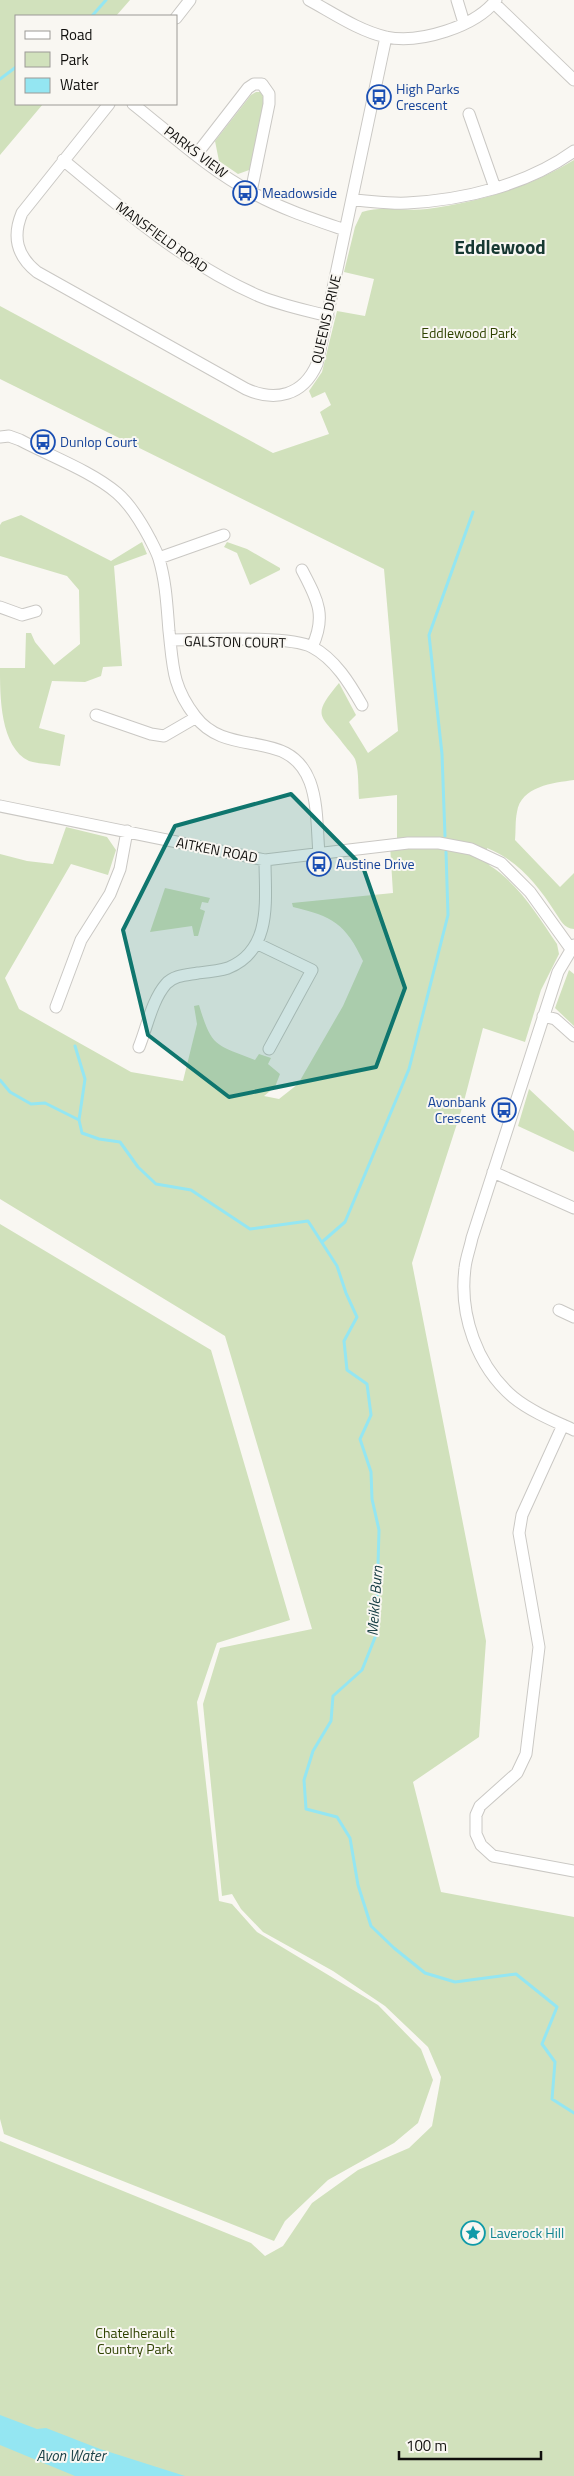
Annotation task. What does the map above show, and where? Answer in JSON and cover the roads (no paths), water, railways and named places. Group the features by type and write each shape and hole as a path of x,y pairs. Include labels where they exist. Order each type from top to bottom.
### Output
{"street":[{"path":"178,15 190,0"},
{"path":"309,0 363,29 386,37 413,38 434,35 464,23 495,1 574,80"},
{"path":"457,0 464,23"},
{"name":"QUEENS DRIVE","path":"63,160 22,213 18,222 16,242 24,259 37,272 258,394 278,396 288,393 307,381 317,364 386,37"},
{"path":"196,155 248,88 254,84 262,84 269,94 269,104 251,192"},
{"path":"63,160 108,105"},
{"name":"PARKS VIEW","path":"133,105 196,155 251,192 289,211 345,230"},
{"path":"469,114 495,188"},
{"path":"353,200 405,203 442,200 495,188 541,170 574,151"},
{"name":"MANSFIELD ROAD","path":"63,160 147,229 202,268 260,297 328,316"},
{"path":"0,437 9,436 20,440 117,493 131,508 143,526 159,558 172,670 179,690 196,718 212,733 231,740 287,752 299,762 311,784 319,854"},
{"path":"159,558 224,534"},
{"path":"302,570 318,601 320,614 318,633 312,647"},
{"path":"0,607 22,615 36,611"},
{"name":"GALSTON COURT","path":"170,640 282,641 312,647 339,670 362,705"},
{"path":"96,715 151,734 164,736 196,718"},
{"name":"AITKEN ROAD","path":"0,806 265,860 408,843 439,843 471,849 501,863 535,899 573,947"},
{"path":"56,1007 81,940 110,894 120,869 127,831"},
{"path":"139,1047 158,995 167,982 180,975 229,967 240,962 258,944 264,920 265,860"},
{"path":"258,944 312,970 269,1049"},
{"path":"573,947 558,972 493,1172 465,1269 465,1300 471,1332 478,1353 496,1380 514,1397 569,1427 522,1515 518,1533 539,1647 526,1754 516,1773 480,1806 475,1823 481,1845 492,1856 574,1872"},
{"path":"543,1016 555,1019 574,1036"},
{"path":"493,1172 574,1208"},
{"path":"559,1310 574,1317"}],"water":[{"name":"Avon Water","path":"0,2415 37,2429 46,2428 100,2449 185,2476 75,2476 0,2445"}],"waterway":[{"path":"93,15 106,0"},
{"path":"0,79 15,68"},
{"path":"445,836 442,754 429,635 473,512"},
{"path":"322,1242 345,1222 409,1069 448,915 446,852"},
{"path":"75,1046 85,1079 79,1120"},
{"name":"Meikle Burn","path":"0,1080 10,1092 31,1104 45,1103 79,1120 82,1133 99,1139 120,1142 138,1167 156,1184 191,1190 250,1229 308,1221 337,1266 357,1317 344,1341 347,1370 367,1384 371,1415 360,1439 371,1472 372,1499 379,1530 376,1635 362,1670 333,1696 331,1721 313,1751 304,1780 306,1809 337,1817 350,1838 358,1885 371,1926 425,1973 455,1982 516,1974 557,2007 542,2044 555,2062 552,2099 574,2113"}],"place":[{"name":"High Parks Crescent","path":"379,97"},
{"name":"Meadowside","path":"245,193"},
{"name":"Dunlop Court","path":"43,442"},
{"name":"Austine Drive","path":"319,864"},
{"name":"Avonbank Crescent","path":"504,1110"},
{"name":"Laverock Hill","path":"473,2233"}],"district":[{"name":"Eddlewood","path":"500,247"}],"park label":[{"name":"Eddlewood Park","path":"469,333"},
{"name":"Chatelherault Country Park","path":"135,2342"}]}
